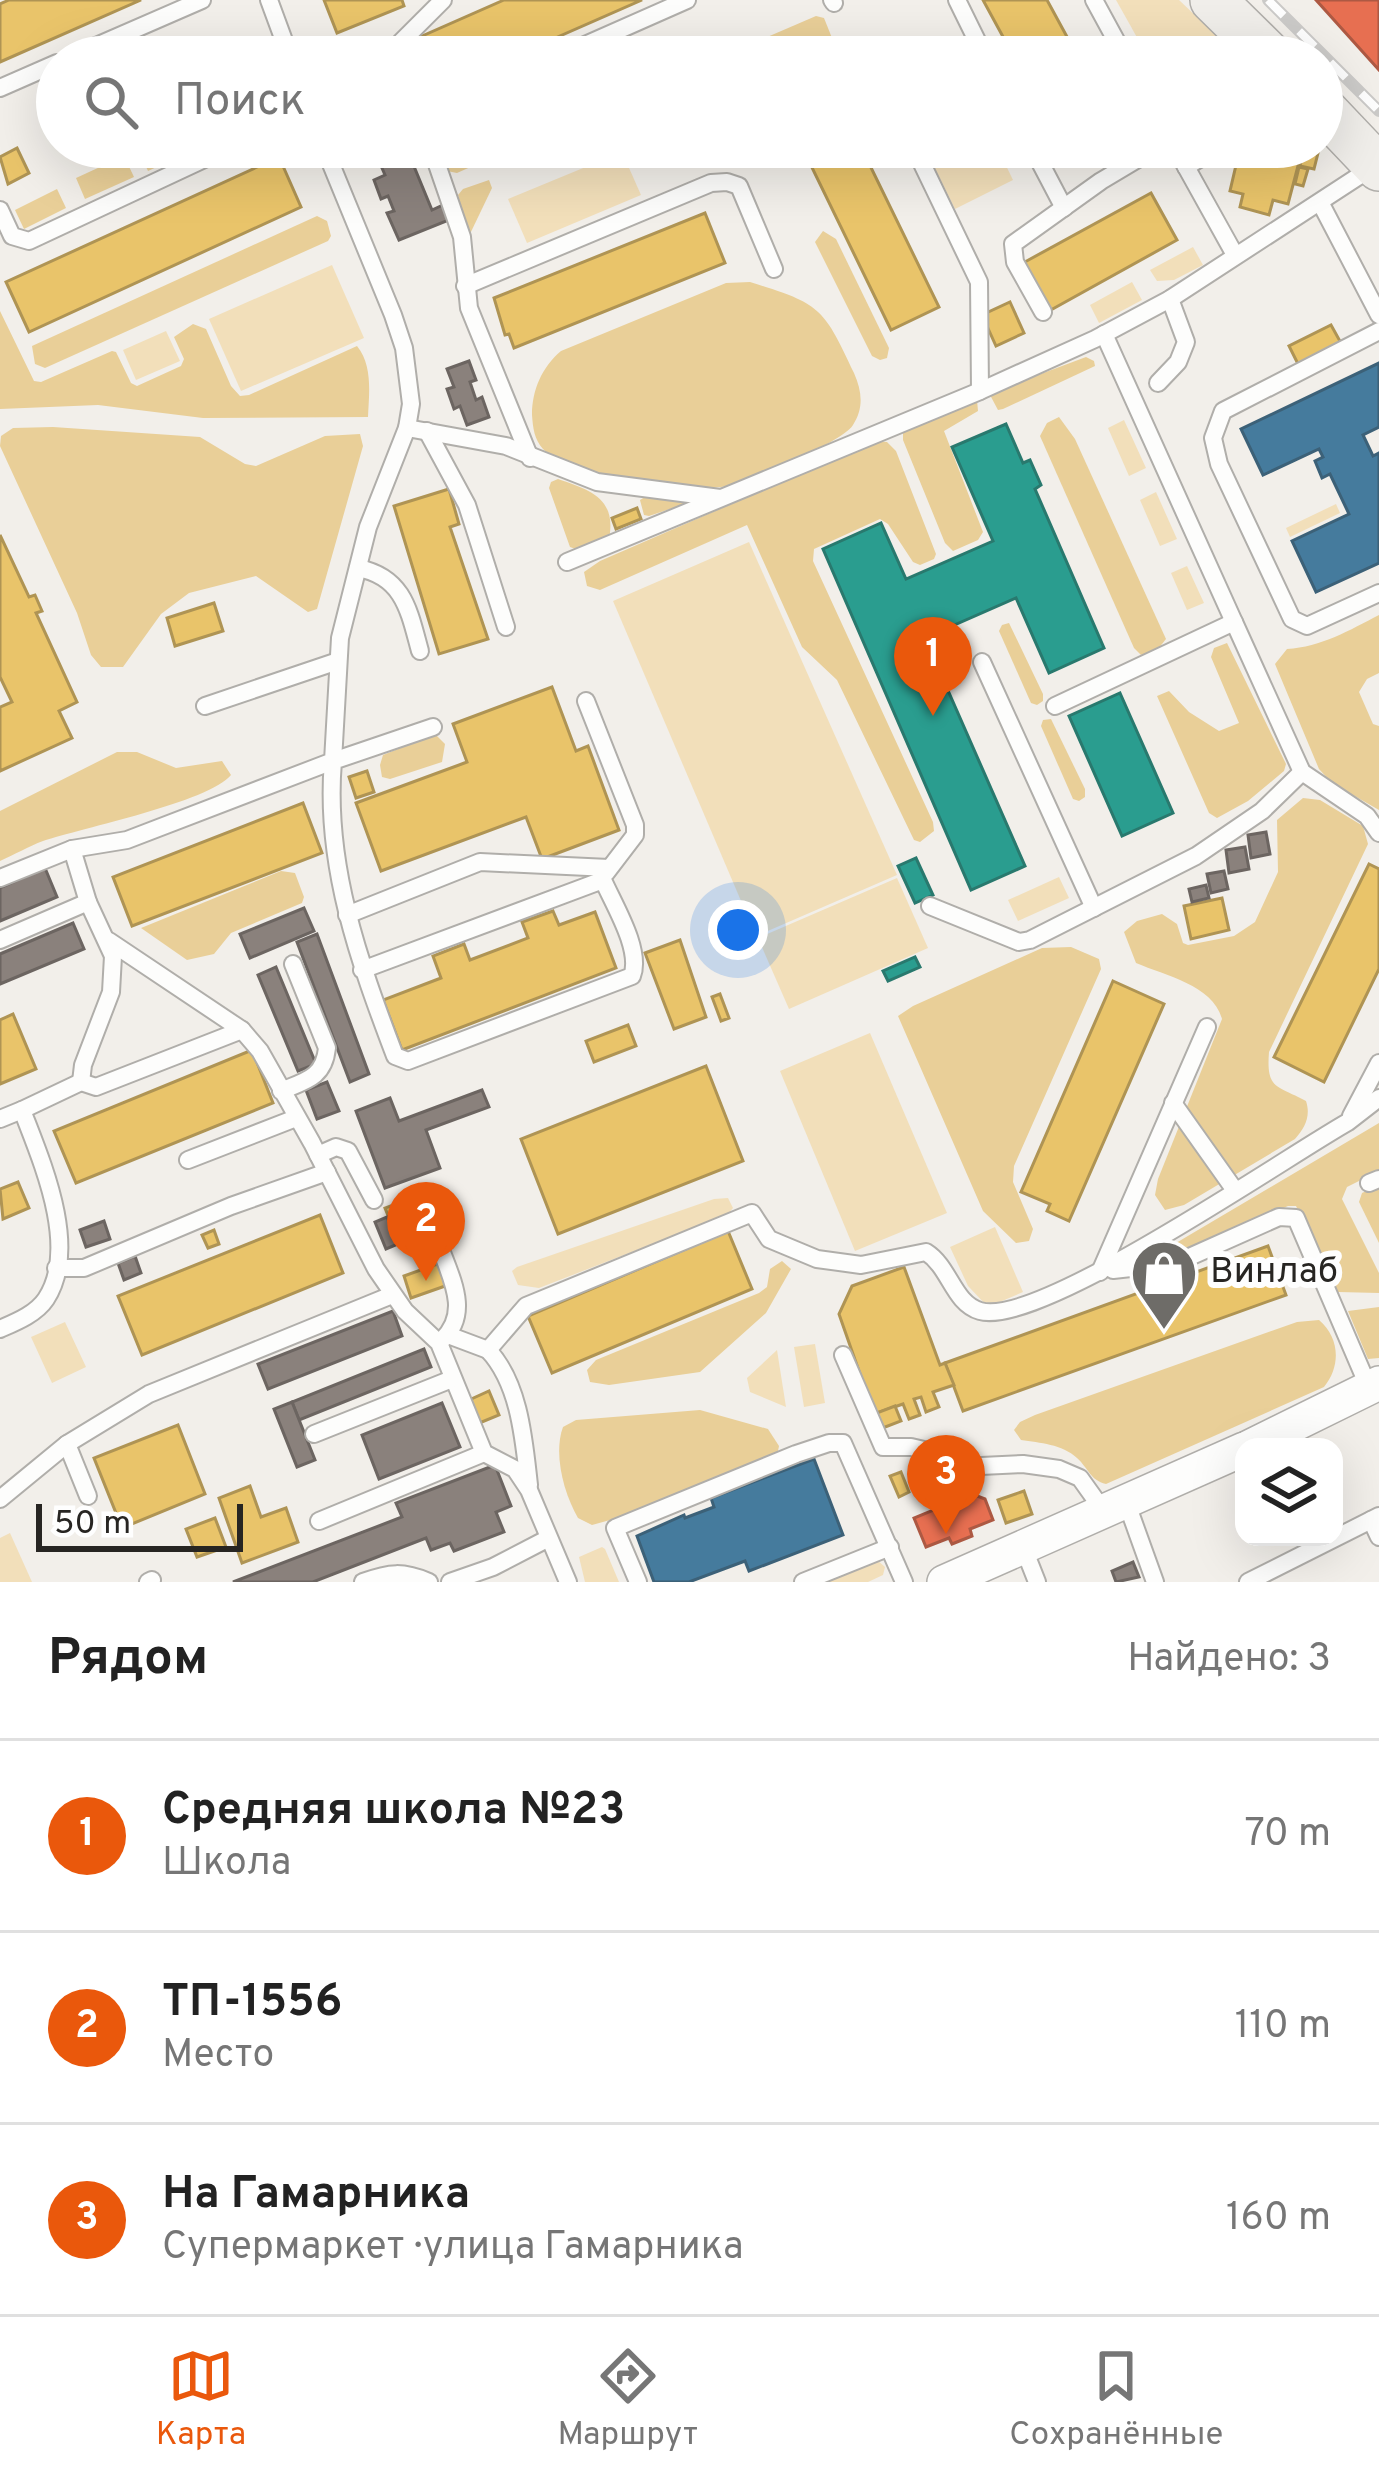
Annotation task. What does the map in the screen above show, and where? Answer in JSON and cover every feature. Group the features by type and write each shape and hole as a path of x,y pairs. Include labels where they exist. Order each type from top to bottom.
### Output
{"main road":[{"path":"1214,0 1250,36"},
{"path":"1343,130 1378,167"}],"street":[{"path":"1267,1438 1374,1386"},
{"path":"944,1582 1235,1453"}],"lane":[{"path":"119,36 202,0"},
{"path":"269,0 282,36"},
{"path":"408,36 443,0"},
{"path":"606,36 687,0"},
{"path":"957,0 975,36"},
{"path":"1094,0 1114,36"},
{"path":"0,88 36,72"},
{"path":"567,562 980,391 1104,334 1171,299 1378,167"},
{"path":"0,210 12,236 29,241 185,168"},
{"path":"332,168 404,348 411,404 380,491 335,662 332,831 362,970 395,1056 408,1061 632,976 634,955 606,874"},
{"path":"438,168 462,237 464,286 474,320 530,458"},
{"path":"924,168 979,282 980,391"},
{"path":"1044,168 1064,208"},
{"path":"1042,312 1011,250 1023,236 1125,168"},
{"path":"1187,168 1235,255"},
{"path":"464,286 711,183 727,182 739,186 774,269"},
{"path":"1321,204 1379,315"},
{"path":"1157,383 1178,362 1186,342 1171,299"},
{"path":"1379,331 1223,411 1213,438 1220,464 1292,620 1306,626 1379,593"},
{"path":"1104,334 1302,772 1367,816 1379,833"},
{"path":"406,428 506,446 613,486 722,499"},
{"path":"427,431 467,505 506,627"},
{"path":"358,568 394,582 404,595 420,651"},
{"path":"1054,706 1234,622"},
{"path":"205,706 335,662"},
{"path":"982,662 1094,908"},
{"path":"362,970 606,874 630,843 635,825 586,701"},
{"path":"0,878 72,849 127,840 433,728"},
{"path":"930,906 1019,942 1094,908 1235,832 1302,772"},
{"path":"72,849 88,902 113,956 112,986 83,1064 81,1082"},
{"path":"347,915 480,862 606,874"},
{"path":"0,940 88,902"},
{"path":"108,941 242,1030 260,1052 392,1295 443,1339 488,1350 505,1378 523,1429 530,1490 568,1582"},
{"path":"281,1091 314,1078 327,1057 293,964"},
{"path":"1100,1273 1207,1027"},
{"path":"0,1119 81,1082 96,1087 242,1030"},
{"path":"1348,1122 1379,1063"},
{"path":"488,1350 526,1306 752,1213 778,1245 817,1259 861,1265 926,1252 940,1261 963,1302 996,1314 1100,1273 1348,1122 1379,1098"},
{"path":"1174,1103 1234,1189"},
{"path":"0,1329 23,1319 46,1299 58,1252 50,1185 22,1110"},
{"path":"188,1160 296,1118"},
{"path":"318,1155 336,1147 348,1151 374,1200"},
{"path":"56,1268 84,1268 231,1206 327,1172"},
{"path":"1100,1273 1176,1263 1279,1217 1296,1218 1374,1386"},
{"path":"440,1247 457,1299 458,1317 443,1339 452,1379 484,1453 515,1468 530,1490"},
{"path":"0,1499 67,1444 149,1394 392,1295"},
{"path":"844,1355 883,1447 941,1454 960,1467 1023,1464 1059,1469 1080,1478 1116,1509 1155,1582"},
{"path":"314,1434 452,1379"},
{"path":"638,1582 616,1528 829,1443 844,1443 852,1455 904,1582"},
{"path":"67,1444 88,1496"},
{"path":"319,1521 484,1453"},
{"path":"1248,1582 1376,1524"},
{"path":"450,1582 547,1540"},
{"path":"802,1582 890,1547"},
{"path":"1024,1549 1037,1582"},
{"path":"363,1582 405,1572 429,1582"}],"shaded area":[{"path":"1116,0 1179,0 1217,36 1136,36"},
{"path":"816,16 824,18 831,36 770,36"},
{"path":"98,168 130,168 134,177 85,199 76,178"},
{"path":"583,168 629,168 641,195 527,243 508,199"},
{"path":"934,168 1007,168 1013,180 955,209"},
{"path":"489,180 492,188 469,236 458,195"},
{"path":"57,189 66,208 24,229 15,210"},
{"path":"317,216 327,221 328,241 45,368 35,364 32,346"},
{"path":"823,231 836,239 889,348 887,358 872,356 815,242"},
{"path":"1193,247 1203,265 1174,280 1157,281 1150,270"},
{"path":"332,265 364,338 241,391 209,319"},
{"path":"750,282 805,303 835,334 860,393 857,419 845,433 770,471 705,488 600,473 543,449 533,424 534,397 543,372 561,351 726,283"},
{"path":"1132,282 1142,300 1099,323 1090,305"},
{"path":"0,311 34,381 41,382 112,351 137,386 181,366 184,359 174,337 193,324 206,329 240,396 357,346 368,371 368,417 203,418 98,405 0,409"},
{"path":"166,331 180,361 136,380 123,350"},
{"path":"1086,357 1095,366 1003,409 998,410 990,395 995,391"},
{"path":"977,400 978,411 944,431 983,532 978,540 953,551 945,543 903,430"},
{"path":"1059,417 1075,439 1166,639 1158,649 1141,655 1134,648 1040,436 1047,423"},
{"path":"1124,420 1146,468 1129,476 1108,428"},
{"path":"13,428 200,437 256,466 325,436 360,434 363,446 317,609 308,612 256,576 189,593 161,614 123,667 101,667 91,655 77,613 0,446 1,436"},
{"path":"876,441 887,442 896,451 934,559 920,565 913,562 880,519 814,549 813,561 933,822 934,831 920,842 914,840 837,680 802,647 747,525 600,590 587,586 584,572"},
{"path":"558,479 590,492 605,505 609,539 578,550 570,547 549,488"},
{"path":"1156,492 1177,539 1160,546 1140,500"},
{"path":"640,500 688,503 649,516 644,515"},
{"path":"1336,504 1340,513 1290,537 1286,528"},
{"path":"749,542 897,875 756,936 613,601"},
{"path":"1187,566 1204,603 1187,610 1171,573"},
{"path":"1379,615 1379,673 1367,679 1359,692 1373,724 1379,726 1379,810 1332,783 1319,769 1275,664 1287,649 1323,641"},
{"path":"1009,623 1043,694 1037,705 1031,703 999,631"},
{"path":"1227,643 1286,764 1284,771 1248,801 1217,818 1209,813 1157,696 1169,691 1189,712 1219,731 1239,723 1211,657 1214,648"},
{"path":"1051,719 1085,789 1079,801 1073,799 1041,726 1043,720"},
{"path":"435,734 445,744 442,762 390,779 382,777 383,755"},
{"path":"117,752 137,752 176,768 222,761 231,775 198,795 43,841 0,861 0,811"},
{"path":"1303,798 1320,800 1363,826 1368,844 1269,1052 1272,1080 1306,1101 1306,1122 1295,1139 1184,1205 1165,1210 1155,1195 1158,1179 1222,1019 1199,990 1136,963 1124,932 1137,921 1162,914 1177,924 1188,945 1234,936 1255,922 1278,872 1277,820"},
{"path":"281,871 295,873 302,903 231,933 214,954 187,960 141,928"},
{"path":"1059,877 1069,898 1018,921 1008,900"},
{"path":"897,878 928,948 789,1009 758,938"},
{"path":"1071,947 1099,959 1101,969 1014,1166 1013,1182 1033,1229 1029,1241 1016,1243 983,1211 898,1016 1042,948"},
{"path":"870,1033 947,1213 855,1251 780,1071"},
{"path":"1379,1123 1379,1171 1347,1187 1342,1199 1379,1273 1379,1293 1338,1292 1296,1206 1176,1255 1154,1256"},
{"path":"1379,1185 1379,1243 1359,1202 1362,1193"},
{"path":"728,1198 733,1208 727,1215 539,1288 518,1285 512,1271 714,1199"},
{"path":"995,1227 1023,1292 988,1307 968,1286 950,1247"},
{"path":"782,1261 791,1269 766,1313 700,1372 609,1385 590,1382 587,1370 596,1360 759,1293 767,1287 770,1269"},
{"path":"1379,1307 1379,1358 1368,1359 1348,1311"},
{"path":"1319,1320 1336,1352 1324,1387 1106,1484 1071,1453 1021,1440 1014,1430 1035,1415 1297,1322"},
{"path":"65,1322 86,1367 52,1383 31,1337"},
{"path":"815,1344 825,1403 804,1407 794,1347"},
{"path":"777,1350 786,1407 750,1392 747,1378"},
{"path":"700,1410 768,1429 779,1446 777,1456 610,1520 592,1525 578,1518 562,1474 563,1427 576,1420"},
{"path":"10,1533 32,1582 0,1582 0,1538"},
{"path":"602,1547 619,1582 585,1582 579,1557"},
{"path":"877,1560 885,1567 883,1575 868,1582 819,1582"}],"building: Жильё":[{"path":"9,0 141,0 59,36 36,36 36,46 0,62 0,4"},
{"path":"324,0 402,0 404,6 337,33"},
{"path":"504,0 642,0 560,36 422,36"},
{"path":"983,0 1047,0 1067,36 1003,36"},
{"path":"17,148 29,173 8,184 0,157"},
{"path":"255,168 284,168 301,207 29,332 6,282"},
{"path":"812,168 871,168 939,307 891,330"},
{"path":"1235,168 1297,168 1288,204 1273,200 1269,215 1240,207 1243,194 1230,191"},
{"path":"1299,168 1308,169 1303,186 1295,184"},
{"path":"1151,193 1177,240 1049,311 1023,263"},
{"path":"705,213 725,263 514,348 509,334 505,335 494,298"},
{"path":"1010,302 1024,333 996,346 982,315"},
{"path":"1331,325 1341,343 1298,364 1289,346"},
{"path":"449,489 459,524 450,527 488,639 439,654 394,506"},
{"path":"637,508 641,519 616,529 612,518"},
{"path":"0,535 29,597 35,595 42,611 36,613 77,702 59,711 72,738 0,771 0,707 12,702 0,677"},
{"path":"214,603 223,631 175,646 167,618"},
{"path":"552,687 576,751 588,746 619,830 542,859 526,817 381,871 356,803 467,762 453,724"},
{"path":"367,771 374,792 356,798 349,777"},
{"path":"303,803 322,853 132,926 113,877"},
{"path":"1369,864 1379,869 1379,969 1324,1082 1274,1057"},
{"path":"1222,898 1229,930 1191,939 1184,906"},
{"path":"553,911 559,925 595,912 616,968 402,1050 383,1000 441,978 433,956 464,944 470,960 528,938 522,922"},
{"path":"680,940 706,1017 674,1029 645,953"},
{"path":"1113,981 1164,1004 1069,1221 1047,1211 1050,1204 1021,1192"},
{"path":"720,994 729,1018 721,1021 712,997"},
{"path":"13,1014 36,1069 0,1084 0,1020"},
{"path":"628,1025 636,1046 594,1062 586,1041"},
{"path":"252,1050 273,1103 76,1183 54,1131"},
{"path":"706,1066 743,1161 558,1234 521,1139"},
{"path":"18,1182 29,1208 3,1219 0,1189"},
{"path":"412,1198 422,1225 396,1235 385,1208"},
{"path":"320,1215 343,1273 142,1355 118,1296"},
{"path":"214,1230 219,1244 208,1248 202,1235"},
{"path":"728,1231 752,1289 552,1373 528,1316"},
{"path":"1268,1246 1286,1295 963,1411 945,1363"},
{"path":"440,1263 448,1285 411,1298 404,1276"},
{"path":"904,1267 940,1365 945,1363 954,1385 933,1392 939,1407 926,1412 921,1397 914,1399 920,1415 909,1419 903,1404 874,1414 839,1314 852,1286"},
{"path":"489,1391 499,1415 477,1424 467,1401"},
{"path":"895,1406 901,1421 880,1429 874,1414"},
{"path":"178,1425 205,1494 122,1528 94,1458"},
{"path":"901,1472 909,1492 899,1497 890,1476"},
{"path":"250,1486 261,1517 286,1508 298,1542 242,1563 219,1498"},
{"path":"1024,1491 1032,1514 1006,1523 998,1500"},
{"path":"215,1518 226,1547 197,1557 186,1529"}],"building: Торговля":[{"path":"1316,0 1379,0 1379,70"},
{"path":"972,1494 985,1499 993,1520 970,1529 972,1536 926,1547 914,1518"}],"building: Школы":[{"path":"1006,424 1023,463 1030,460 1041,485 1035,489 1104,648 1049,673 1016,598 925,638 1025,866 971,890 823,549 881,523 906,579 993,541 952,447"},
{"path":"1120,693 1173,813 1122,836 1069,716"},
{"path":"916,858 933,895 915,903 898,866"},
{"path":"915,957 920,967 888,981 883,971"}],"building: Учреждения":[{"path":"1379,363 1379,427 1363,435 1373,456 1379,453 1379,563 1316,592 1292,541 1349,514 1330,474 1322,478 1315,461 1323,457 1319,449 1263,475 1241,429"},
{"path":"814,1459 843,1535 749,1571 745,1561 689,1582 654,1582 637,1536 714,1507 711,1498"}],"building: Промзона":[{"path":"382,168 415,168 432,210 443,205 449,220 399,240 387,213 394,211 388,196 381,199 374,180 385,175"},
{"path":"469,361 476,400 482,397 489,417 467,425 460,406 454,409 447,389 454,387 447,369"},
{"path":"1266,832 1270,854 1251,858 1248,835"},
{"path":"1245,847 1249,869 1229,873 1226,850"},
{"path":"45,868 57,897 0,921 0,888"},
{"path":"1224,871 1228,889 1211,893 1207,874"},
{"path":"1206,885 1209,898 1192,902 1189,889"},
{"path":"304,908 314,931 250,958 240,934"},
{"path":"73,923 84,949 0,984 0,954"},
{"path":"317,934 369,1074 350,1082 297,942"},
{"path":"276,967 316,1064 298,1071 258,975"},
{"path":"327,1082 339,1111 317,1119 306,1090"},
{"path":"482,1090 489,1107 426,1130 440,1168 385,1188 356,1111 390,1098 399,1121"},
{"path":"387,1217 398,1244 386,1249 375,1222"},
{"path":"104,1221 110,1239 86,1247 80,1230"},
{"path":"135,1256 141,1273 124,1280 118,1263"},
{"path":"393,1311 402,1336 268,1389 258,1364"},
{"path":"424,1349 431,1367 299,1420 292,1402"},
{"path":"292,1402 315,1460 297,1467 274,1409"},
{"path":"442,1403 460,1447 379,1479 362,1435"},
{"path":"495,1465 511,1506 496,1512 504,1532 454,1551 450,1543 431,1550 426,1538 313,1582 233,1582 402,1517 396,1503"},
{"path":"1133,1562 1139,1577 1116,1582 1112,1571"}],"railway":[{"path":"1268,0 1304,36"},
{"path":"1343,75 1379,111"}],"place":[{"name":"Средняя школа №23","path":"933,716"},
{"name":"ТП-1556","path":"426,1281"},
{"name":"Винлаб","path":"1164,1332"},
{"name":"На Гамарника","path":"946,1534"}]}
